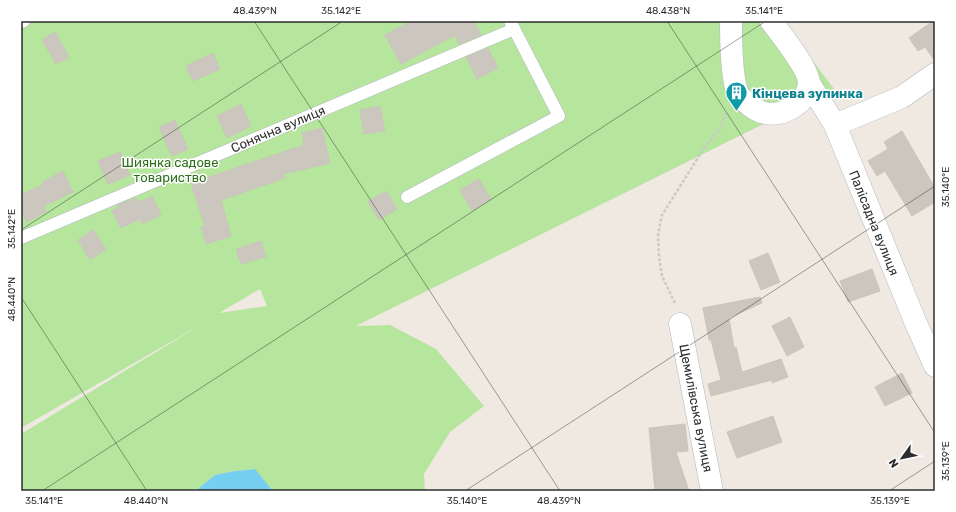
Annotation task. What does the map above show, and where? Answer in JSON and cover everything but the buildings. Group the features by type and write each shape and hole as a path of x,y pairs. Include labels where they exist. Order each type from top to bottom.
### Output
{"street":[{"path":"731,21 734,77 738,95 751,107 765,113 781,113 799,103 806,94 809,83"},
{"name":"Палісадна вулиця","path":"771,21 797,58 809,83 835,125 909,307 935,366"},
{"path":"835,125 902,97 935,74"},
{"name":"Щемилівська вулиця","path":"680,324 712,491"}],"lane":[{"path":"407,197 559,116 512,25"},
{"name":"Сонячна вулиця","path":"21,238 512,25"}],"path":[{"path":"680,324 674,299 662,276 658,234 662,215 704,148 720,129 727,108"}],"green space":[{"name":"Шиянка садове товариство","path":"21,21 783,21 834,89 356,326 390,325 436,349 484,406 450,432 424,474 425,491 273,491 254,469 215,475 199,488 199,491 21,491 21,434 202,324 21,428","holes":["260,289 267,306 219,313"]}],"water":[{"path":"255,469 273,491 199,491 199,488 215,475"}],"place":[{"name":"Кінцева зупинка","path":"737,112"}]}
